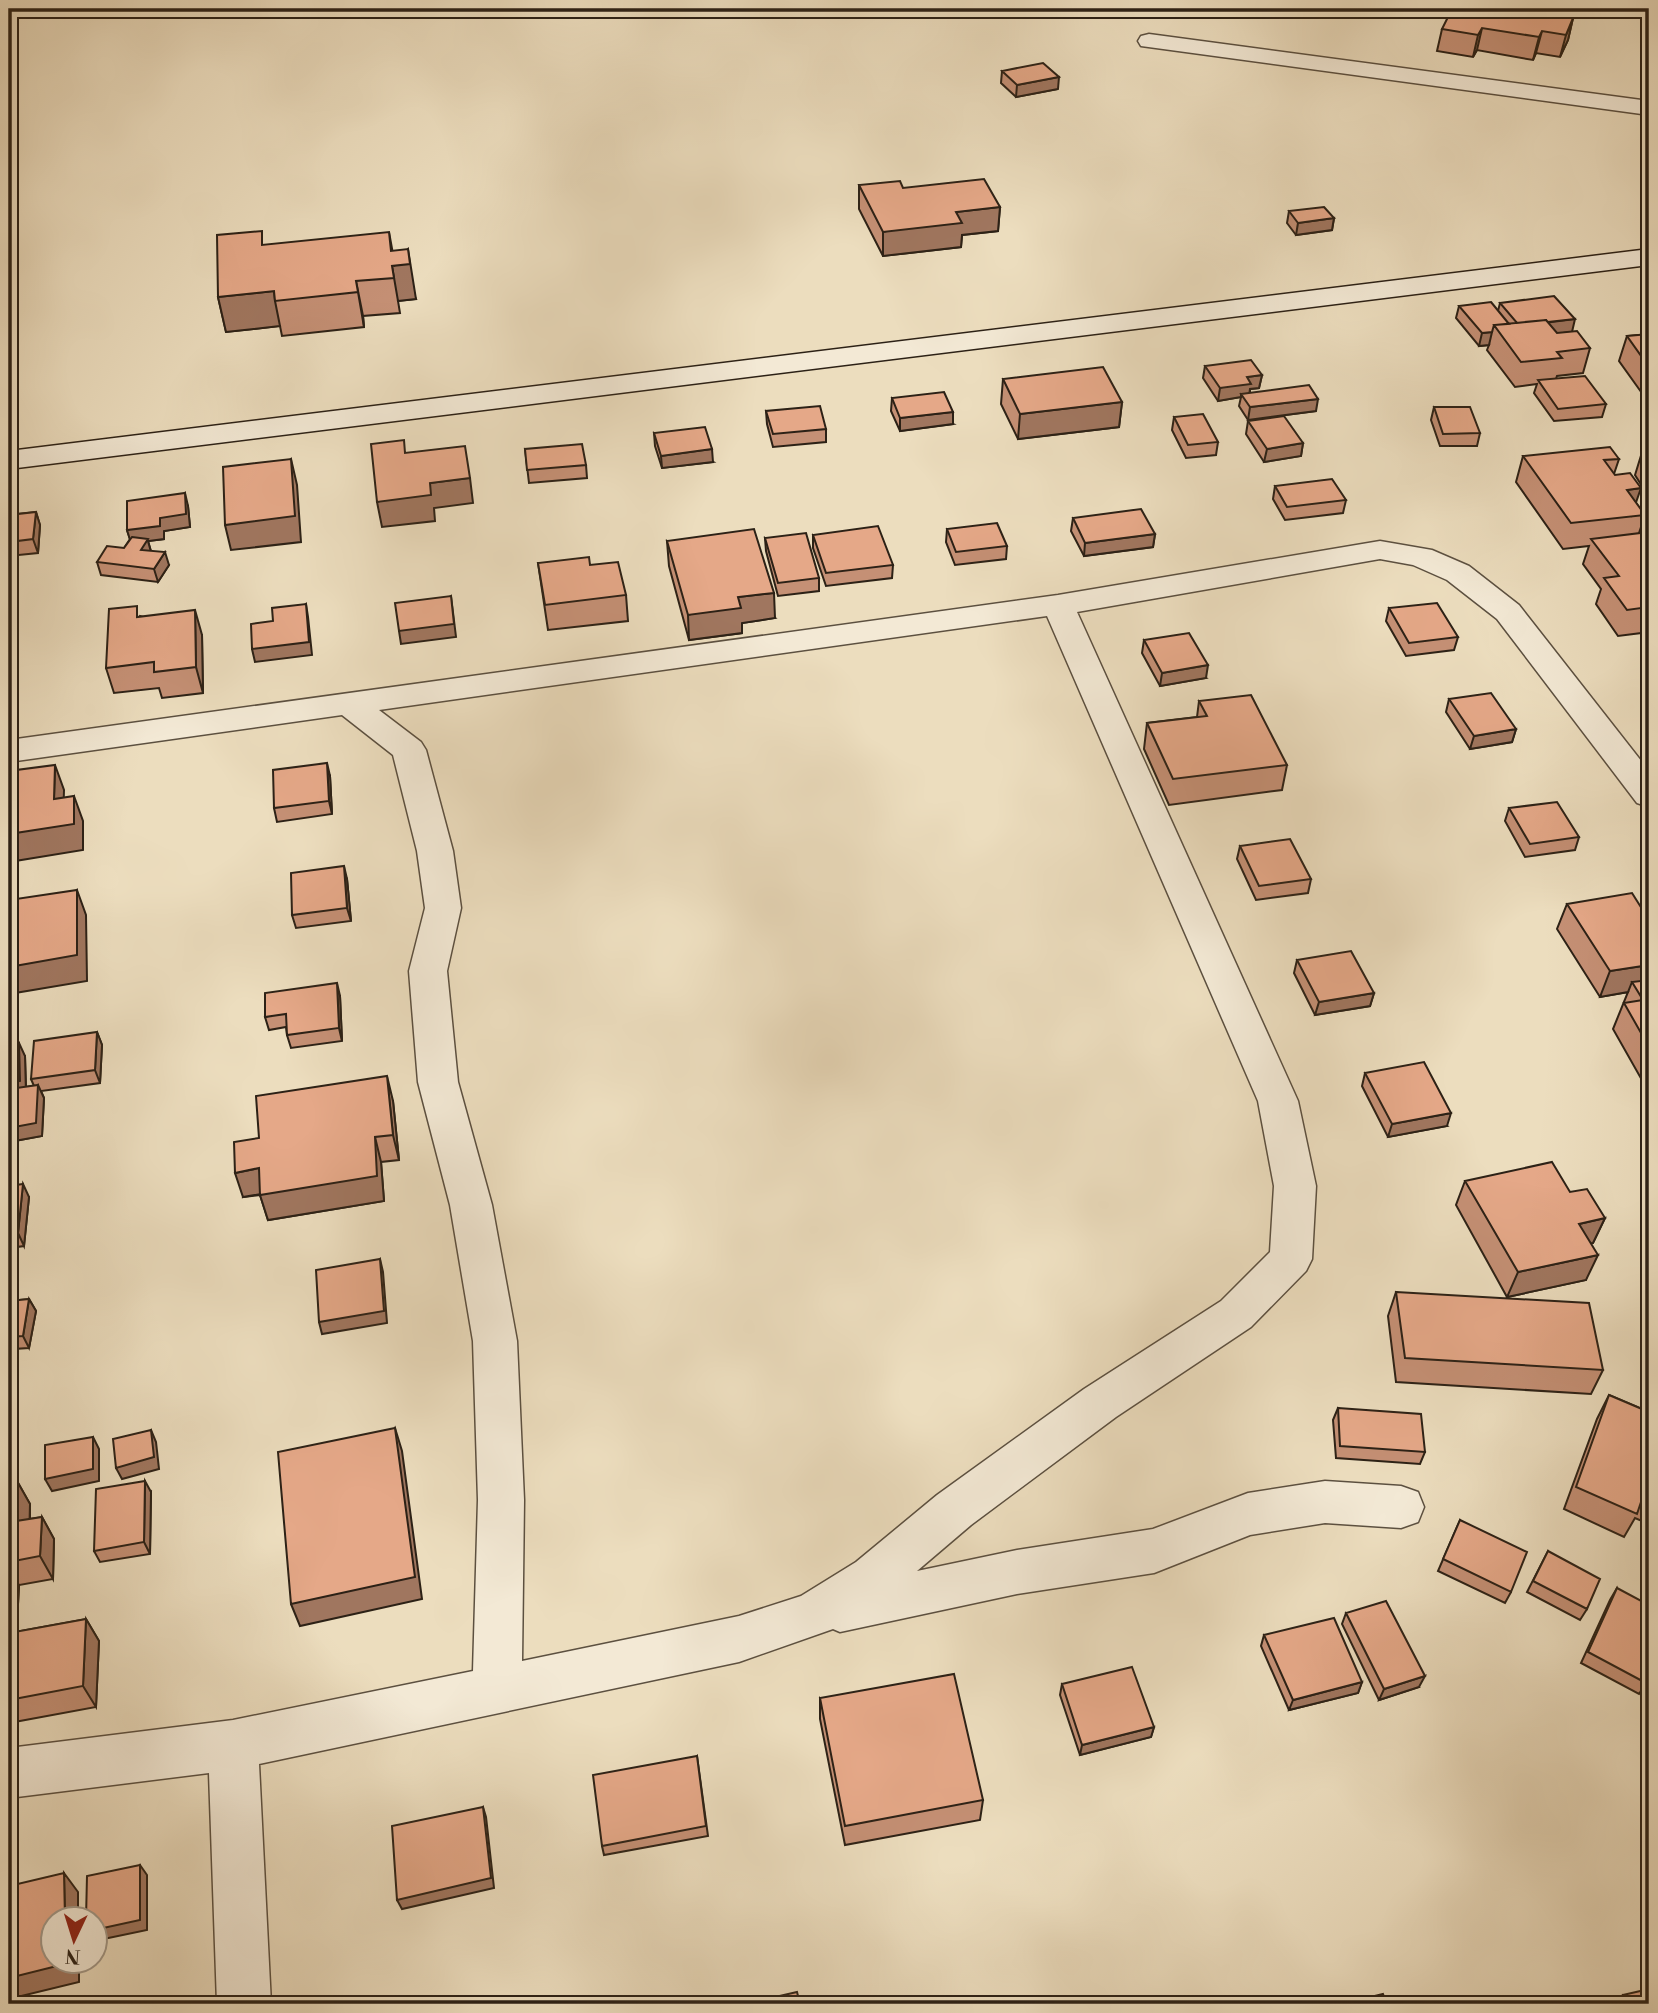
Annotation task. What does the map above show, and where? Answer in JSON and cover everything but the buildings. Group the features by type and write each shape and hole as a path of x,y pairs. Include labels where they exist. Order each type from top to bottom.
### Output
{"street":[{"path":"1149,41 1649,108"},
{"path":"9,460 1649,257"},
{"path":"9,751 1058,606 1380,550 1420,557 1458,573 1508,612 1649,796"},
{"path":"814,1614 873,1578 954,1510 1100,1404 1236,1314 1291,1259 1295,1186 1278,1101 1058,606"},
{"path":"348,704 409,750 435,851 443,908 428,971 438,1082 471,1205 495,1341 501,1500 497,1689"},
{"path":"9,1773 233,1745 739,1639 814,1614 1017,1572 1154,1550 1248,1514 1325,1502 1401,1507"},
{"path":"233,1745 244,2004"}]}
